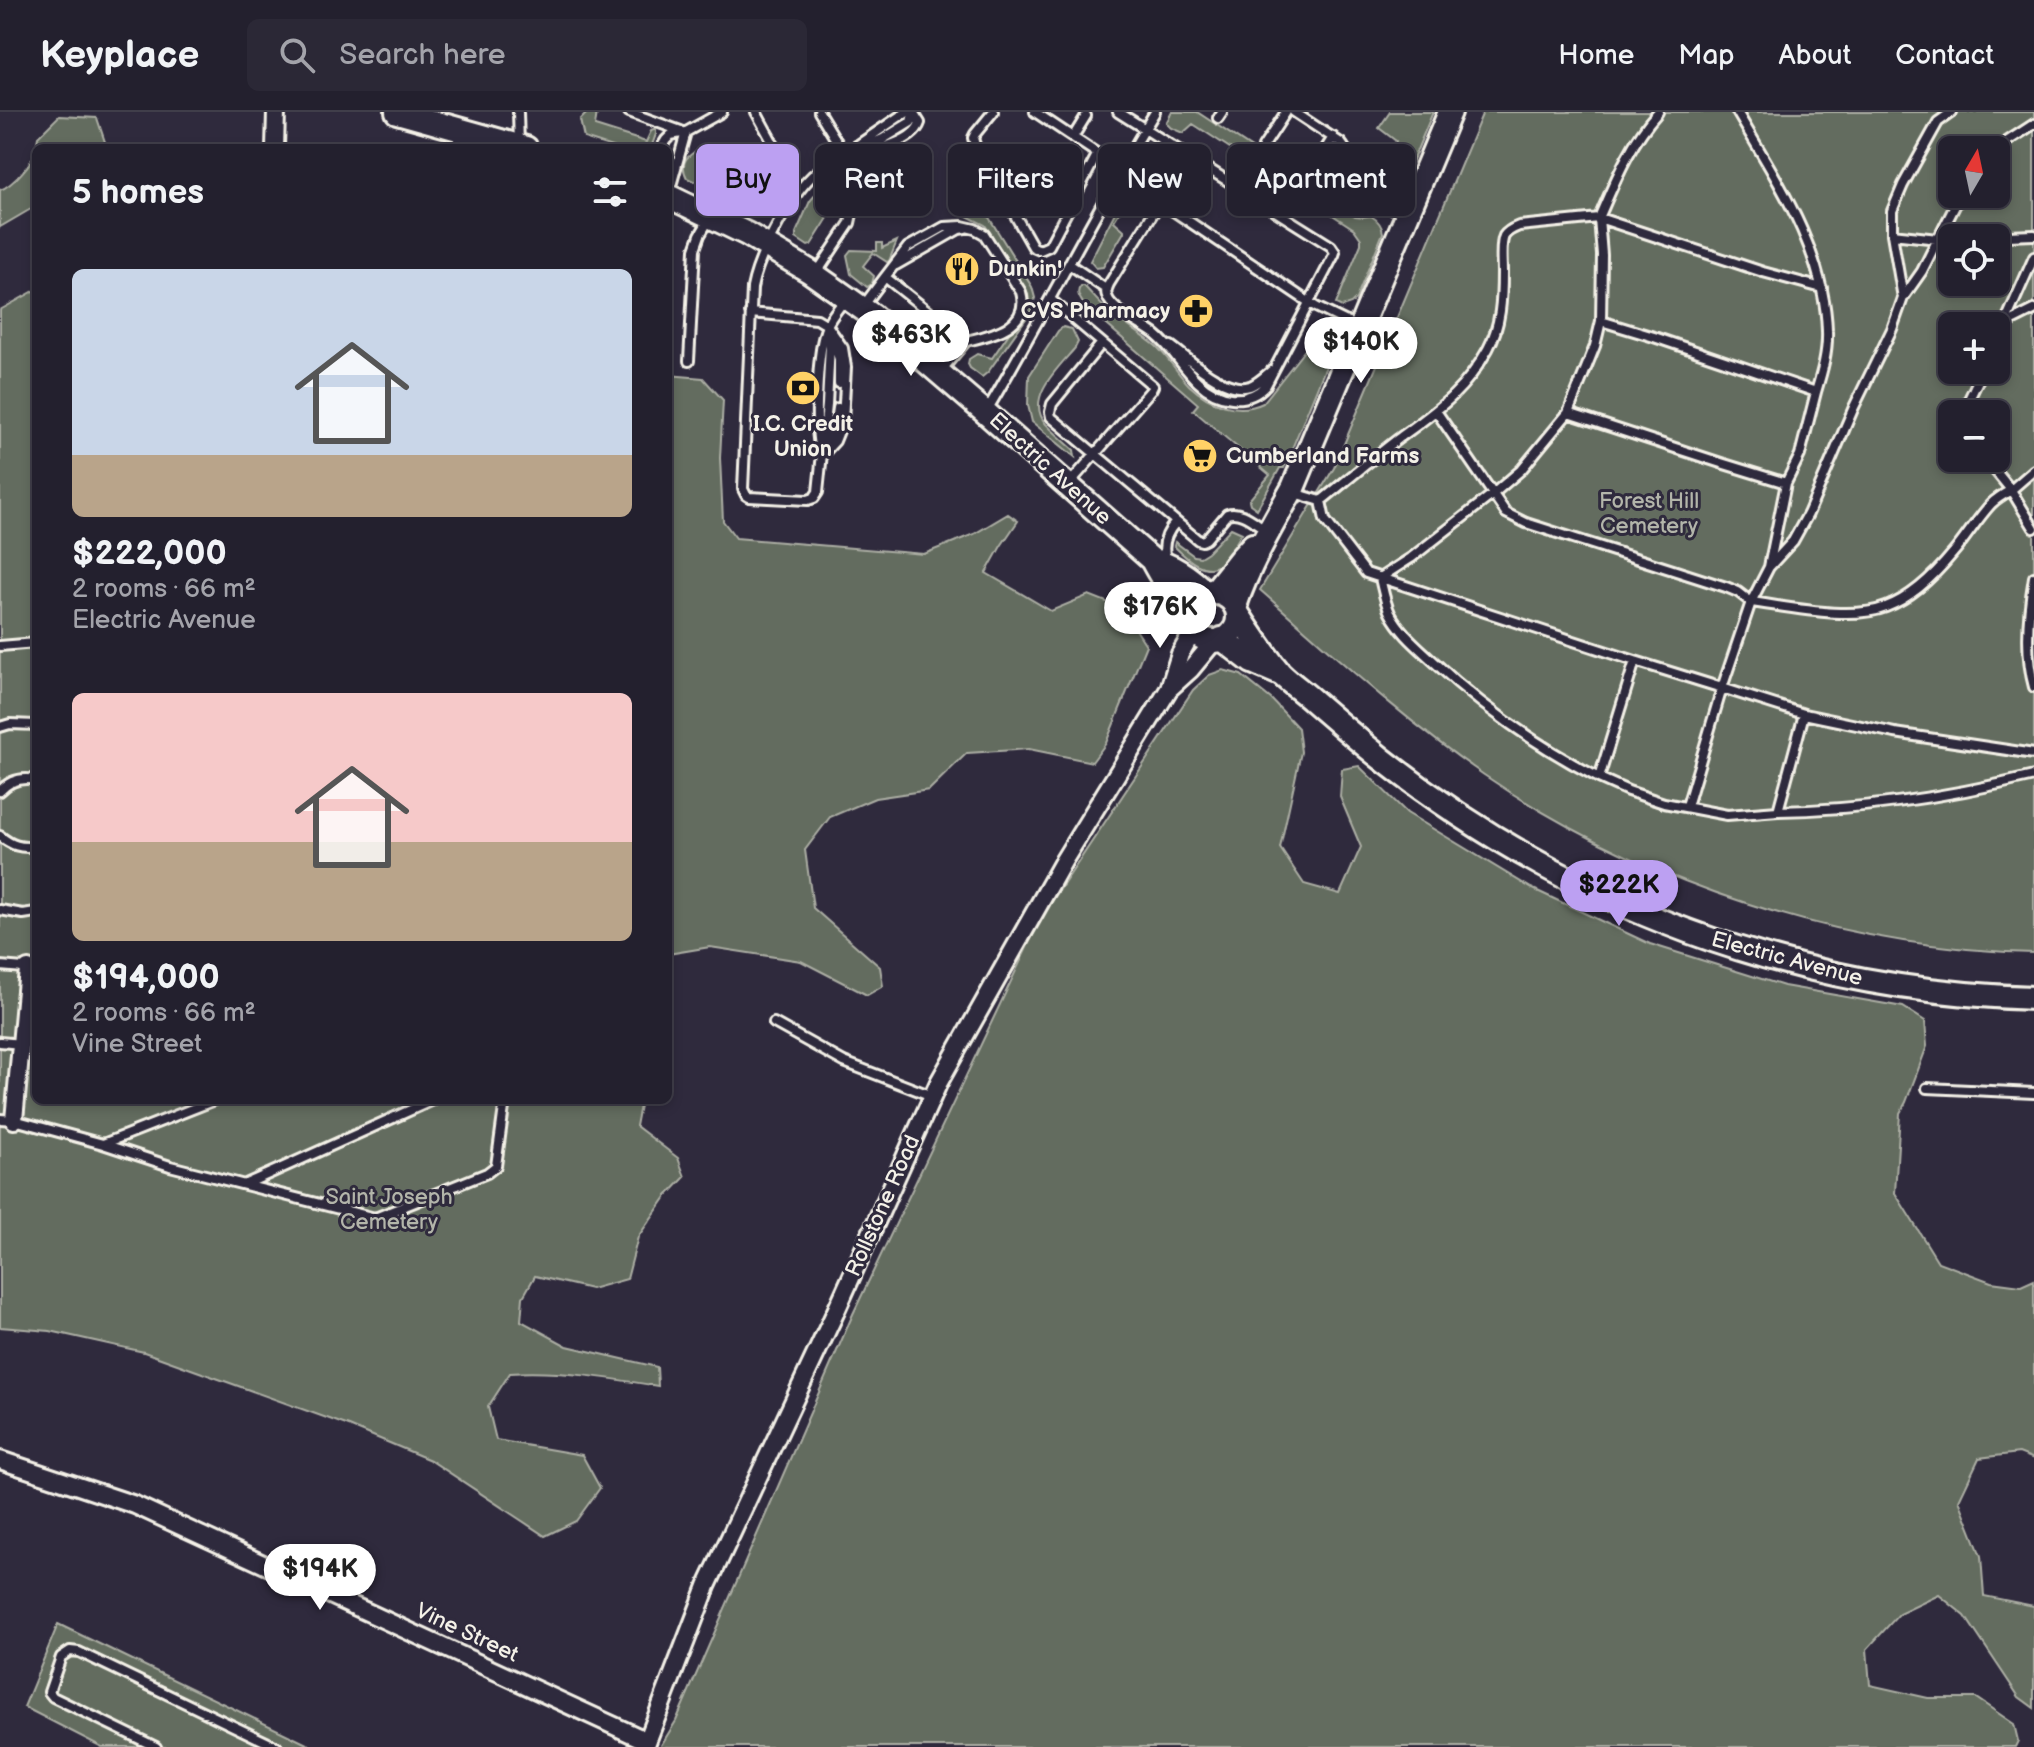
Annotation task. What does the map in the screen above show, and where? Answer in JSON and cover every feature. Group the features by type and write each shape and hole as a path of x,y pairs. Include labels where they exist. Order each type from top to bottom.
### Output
{"main road":[{"path":"397,112 429,117 458,139 499,144"},
{"path":"1236,610 1226,597 1210,594 1201,597 1192,608 1192,626 1200,636 1218,640 1234,629 1243,583 1268,530 1291,492 1450,112"},
{"name":"Electric Avenue","path":"672,198 696,209"},
{"name":"Electric Avenue","path":"711,216 767,246 854,302 1161,563 1192,579 1210,594"},
{"path":"1210,594 1268,530"},
{"name":"Electric Avenue","path":"1161,563 1162,580 1192,626"},
{"name":"Electric Avenue","path":"1236,610 1282,674 1355,738 1450,809 1578,885 1696,934 1832,974 1916,989 2034,998"},
{"name":"Electric Avenue","path":"1218,640 1252,662 1282,674"}],"street":[{"path":"275,144 276,112"},
{"name":"Rollstone Road","path":"646,1744 707,1586 836,1311 932,1096 1064,860 1169,689 1192,626"},
{"name":"Rollstone Road","path":"1169,689 1218,640"},
{"path":"7,1120 32,969"},
{"name":"Vine Street","path":"0,1460 135,1505 646,1744"}],"lane":[{"path":"518,112 523,144"},
{"path":"629,112 686,132"},
{"path":"664,144 671,135 686,132 722,112"},
{"path":"756,112 773,144"},
{"path":"819,112 838,144"},
{"path":"859,144 906,112"},
{"path":"892,144 916,131 920,123 912,112"},
{"path":"993,112 976,131 974,142 1035,249 1043,250 1049,246 1096,158 1095,152 1035,112"},
{"path":"1118,112 1168,144"},
{"path":"986,413 1112,183 1155,112"},
{"path":"1265,144 1286,112"},
{"path":"1294,112 1346,149 1367,190 1406,217"},
{"path":"1380,578 1411,558 1521,470 1568,413 1595,346 1601,321 1599,218 1619,171 1643,129 1658,112"},
{"path":"1737,112 1809,245 1822,288 1827,332 1825,360 1800,455 1786,483 1769,567"},
{"path":"1903,298 1892,234 1892,211 1938,122 1952,112"},
{"path":"1073,137 1086,116"},
{"path":"2010,140 2034,124"},
{"path":"672,182 686,132"},
{"path":"1329,144 1333,137"},
{"path":"1152,216 1107,290 1108,299 1157,336 1199,383 1216,394 1242,399 1260,392 1310,303 1334,255 1334,249 1211,171"},
{"path":"799,191 815,175"},
{"path":"689,361 695,249 711,216"},
{"path":"784,216 767,246 753,281 744,493 749,497 811,499 818,492 821,456 816,425 820,353 827,325 885,277 908,247 949,226 969,228 984,234 1021,292 1023,309 1011,325 997,333 966,341 940,373"},
{"path":"815,275 852,216"},
{"path":"1181,216 1310,303 1360,329"},
{"path":"1321,501 1436,411 1458,392 1474,372 1499,322 1503,238 1519,226 1599,218 1763,272 1822,288"},
{"path":"1687,806 1751,602 1769,567 1793,541 1808,514 1892,329 1903,298 1922,271 1938,239 1892,234"},
{"path":"2010,236 2034,235"},
{"path":"2010,312 2034,257"},
{"path":"1069,264 1107,290"},
{"path":"885,277 966,341"},
{"path":"1050,299 1153,386 1068,485"},
{"path":"2010,322 2034,310"},
{"path":"750,313 811,317 827,325 840,371 838,417 821,456"},
{"path":"1601,321 1816,392"},
{"path":"1102,343 1052,404 1051,417 1200,541 1206,539 1231,512 1238,512 1268,530"},
{"path":"1436,411 1506,513 1526,523 1726,587 1751,602 1843,613 1866,613 1886,608 1907,597 1929,579 1992,503 2034,470"},
{"path":"1568,413 1786,483"},
{"path":"1996,472 2034,528"},
{"path":"1291,492 1321,501"},
{"path":"1321,501 1325,520 1350,554 1366,573 1380,578 1804,714 1895,733 2034,754"},
{"path":"1161,563 1165,559 1167,534 1176,522"},
{"path":"2034,577 2028,655 2034,687"},
{"path":"1380,578 1391,615 1404,633 1460,686 1556,756 1628,791 1664,803 1727,815 1822,810 1985,787 2034,776"},
{"path":"0,646 32,643"},
{"path":"1599,778 1635,661"},
{"path":"1778,811 1804,714"},
{"path":"0,727 32,725"},
{"path":"0,791 19,779 32,780"},
{"path":"0,836 12,845 32,847"},
{"path":"0,910 32,913"},
{"path":"0,966 32,969"},
{"path":"774,1023 844,1062 932,1096"},
{"path":"0,1042 21,1044"},
{"path":"1927,1088 2034,1093"},
{"path":"103,1144 205,1104"},
{"path":"245,1184 424,1104"},
{"path":"7,1120 103,1144 170,1166 375,1218 487,1173 496,1166 504,1104"},
{"path":"156,1747 53,1697 49,1692 61,1657 70,1651 79,1652 277,1747"}],"green space":[{"path":"588,112 597,112 595,126 646,142 651,131 656,129 656,134 652,144 603,144 584,138 580,120"},
{"path":"1172,112 1197,112 1246,144 1227,146 1193,124 1183,133 1166,123"},
{"path":"1390,112 1433,112 1415,155 1415,144 1394,144 1396,141 1379,128"},
{"name":"Forest Hill Cemetery","path":"1483,112 2034,112 2034,953 1961,948 1888,938 1816,923 1746,903 1677,878 1610,848 1546,814 1454,754 1397,709 1260,590 1334,468"},
{"path":"59,116 97,118 106,144 37,144 38,137"},
{"path":"696,151 696,182 687,178 685,172 684,163"},
{"path":"32,158 32,208 0,227 0,190 22,173"},
{"path":"815,195 815,216 828,218 808,246 796,238 796,233"},
{"path":"967,216 988,216 1032,287 1035,298 1030,313 982,377 970,368 969,359 977,354 992,358 1029,304 1028,293 985,225"},
{"path":"1113,216 1117,216 1114,221 1124,232 1103,267 1096,268 1090,261"},
{"path":"1334,216 1371,216 1378,221 1383,233 1356,299 1342,307 1336,304 1361,244 1354,229"},
{"path":"897,241 889,261 873,253 863,266 874,276 872,284 867,287 851,274 847,255 851,250 877,251 877,243 882,243 882,248"},
{"path":"1081,286 1112,314 1156,346 1197,392 1234,408 1263,403 1311,342 1318,325 1322,322 1330,327 1336,342 1284,468 1280,468 1257,509 1249,500 1270,475 1193,410 1198,404 1084,305 1078,293"},
{"name":"Saint Joseph Cemetery","path":"32,292 32,1104 640,1104 636,1126 678,1158 685,1177 666,1197 638,1237 627,1279 591,1289 535,1276 523,1297 521,1321 567,1346 657,1367 658,1386 565,1374 510,1373 488,1407 496,1440 582,1455 600,1488 576,1521 545,1536 430,1460 349,1426 144,1352 50,1331 0,1327 0,310"},
{"path":"1063,327 1072,329 1078,342 1046,383 1039,404 1046,424 1074,450 1075,457 1032,422 1028,405 1029,376"},
{"path":"672,375 703,378 723,400 720,458 723,521 736,538 924,554 974,534 1008,514 1018,521 986,573 1051,611 1089,595 1122,608 1146,645 1106,743 1092,762 1029,749 967,753 929,790 875,798 830,817 805,850 813,908 880,967 883,986 867,995 801,961 710,947 672,953"},
{"path":"1231,528 1242,533 1227,558 1211,568 1197,565 1174,546 1175,542 1200,557"},
{"path":"1223,670 1241,675 1271,699 1298,728 1301,752 1280,848 1304,884 1340,894 1361,847 1340,797 1342,769 1359,766 1407,813 1531,888 1650,944 1784,986 1903,1007 1925,1021 1927,1046 1900,1113 1895,1193 1938,1262 1991,1282 2021,1286 2034,1280 2034,1459 2019,1453 1979,1458 1959,1500 1981,1556 1984,1596 2034,1606 2034,1708 2019,1697 1965,1616 1939,1595 1899,1614 1867,1649 1870,1685 1928,1698 1976,1698 2014,1724 2018,1741 2015,1747 660,1747 676,1721 853,1314 1041,918 1193,690 1209,675"},
{"path":"58,1624 313,1747 102,1747 24,1707"}],"place":[{"name":"Dunkin'","path":"962,269"},
{"name":"CVS Pharmacy","path":"1196,311"},
{"name":"I.C. Credit Union","path":"803,388"},
{"name":"Cumberland Farms","path":"1200,456"}]}
